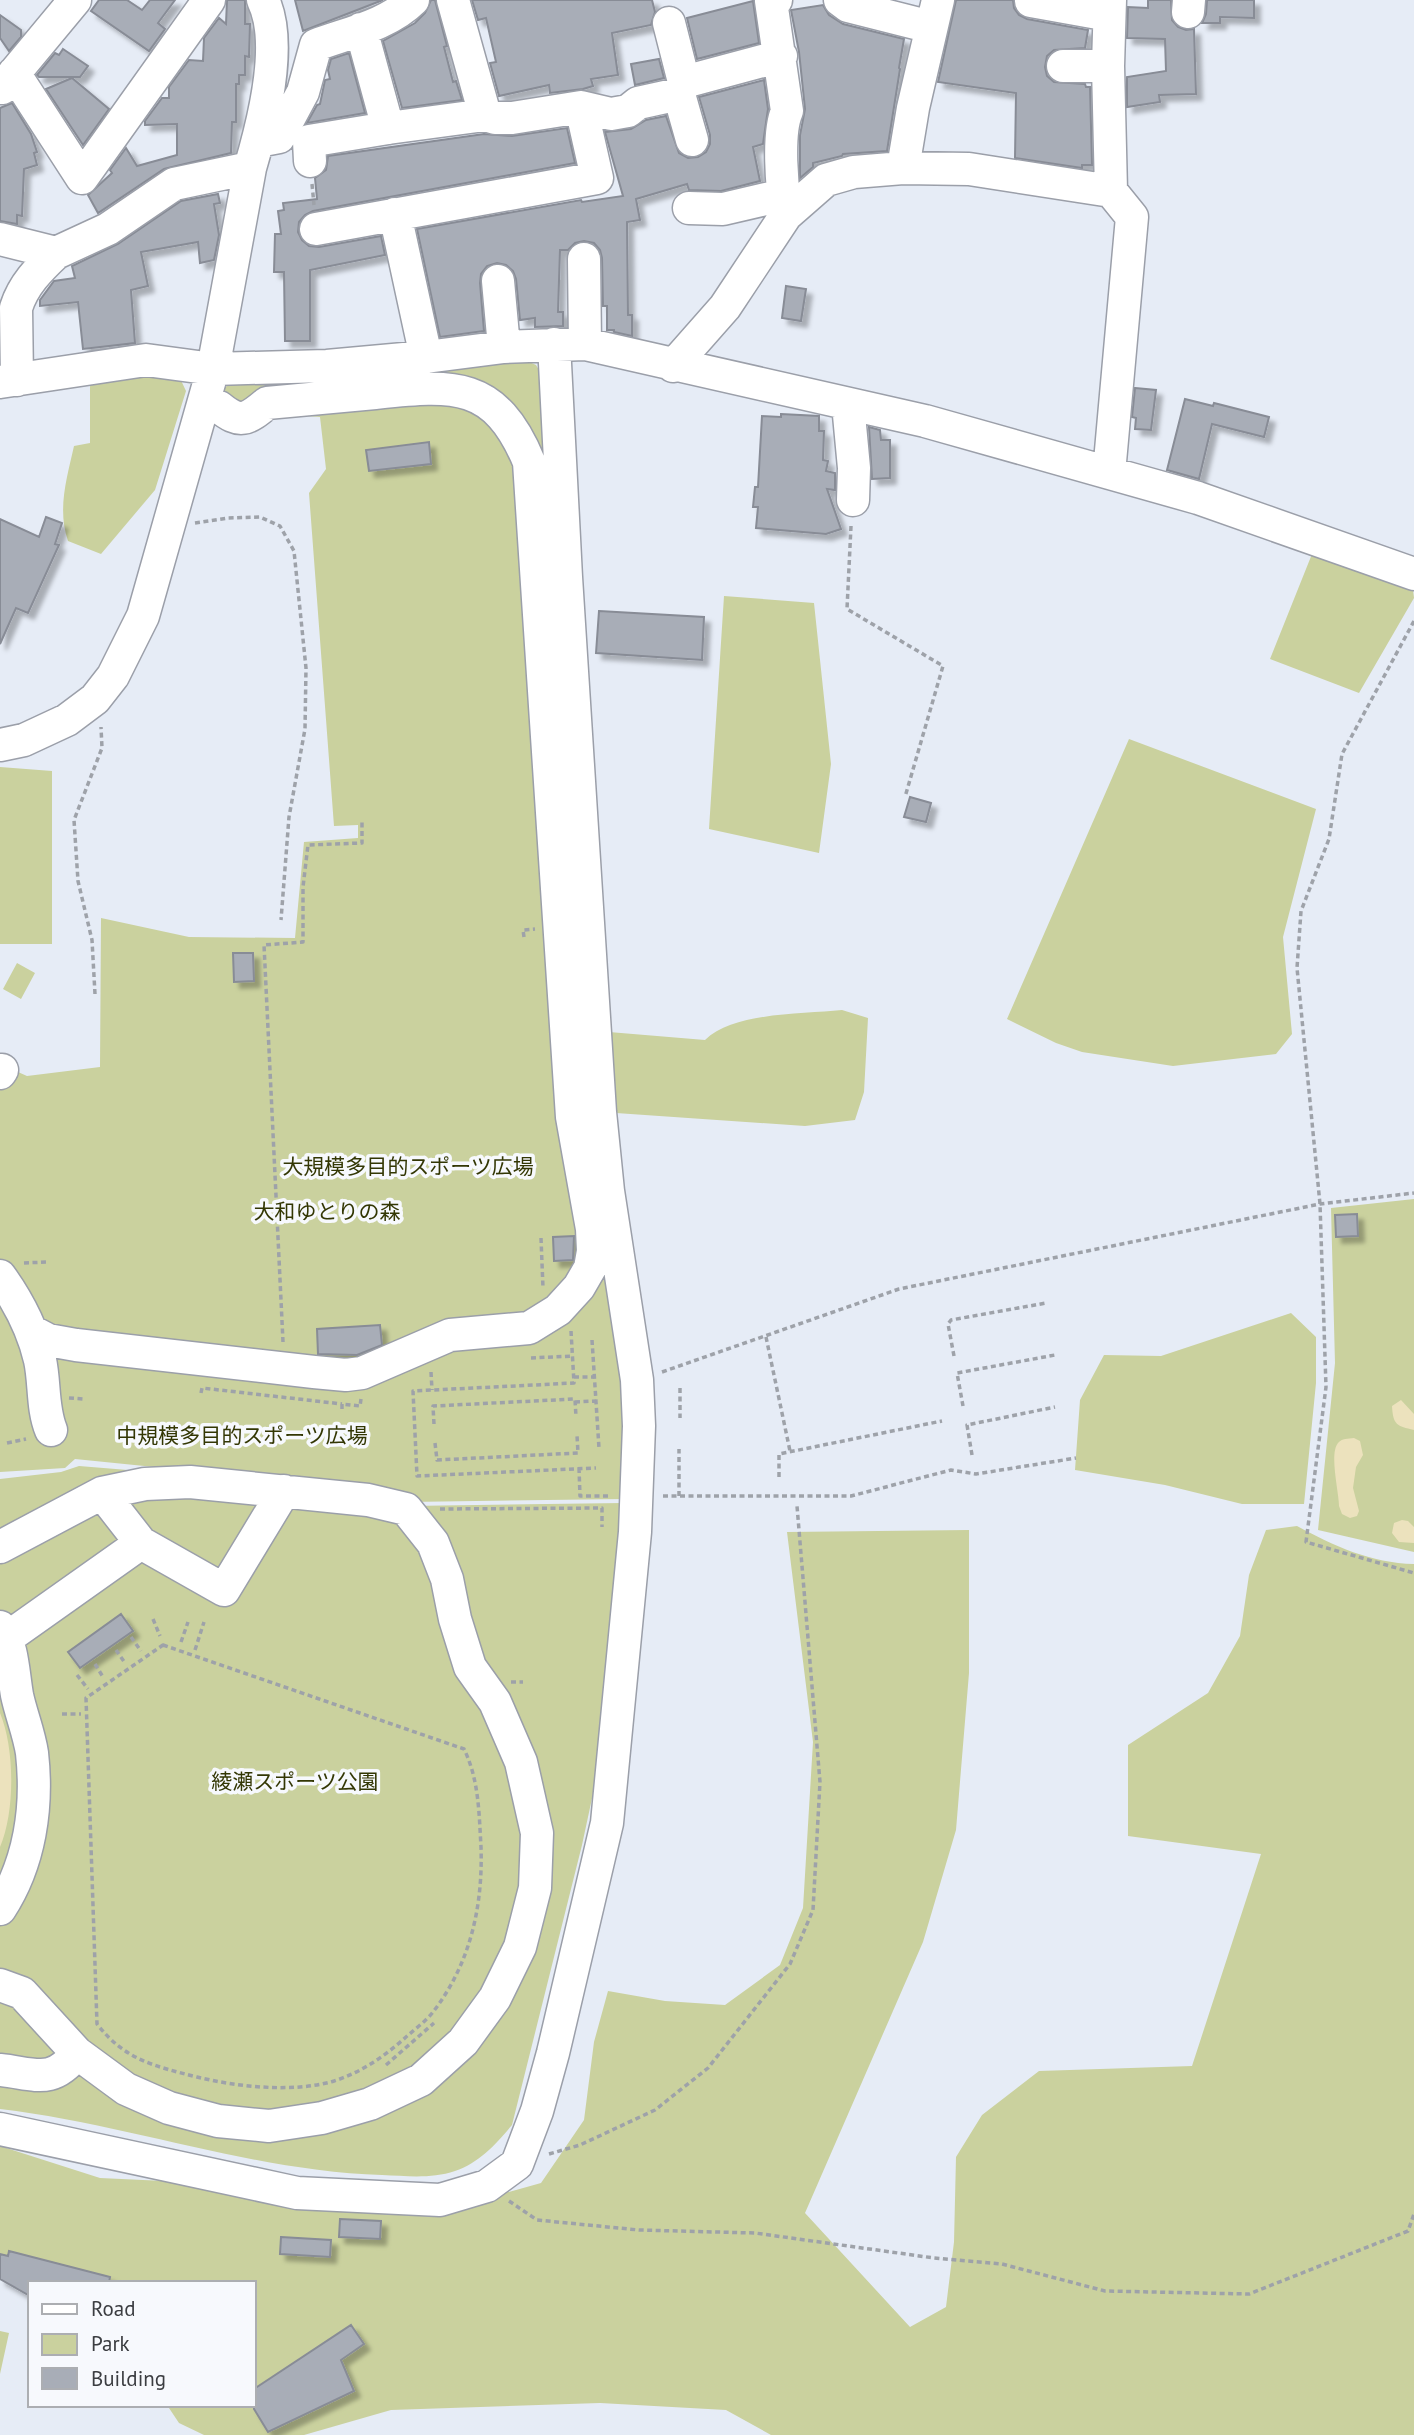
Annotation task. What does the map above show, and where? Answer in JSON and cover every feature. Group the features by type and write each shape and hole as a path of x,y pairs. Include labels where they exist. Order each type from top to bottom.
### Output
{"street":[{"path":"75,0 7,81 82,178 209,0"},
{"path":"0,745 24,740 67,720 94,699 113,676 143,616 213,369 273,56 269,11 264,0"},
{"path":"412,0 406,7 384,20 316,45 303,92 279,137 254,155 174,184 108,229 56,253 36,272 8,307 9,381 146,360 213,369 327,366 504,347 554,344 606,347 673,366 925,421 1198,498 1414,574"},
{"path":"453,0 485,115"},
{"path":"673,366 725,307 785,205 782,122 787,111 771,1 776,0"},
{"path":"840,0 848,6 934,14 903,168"},
{"path":"1031,1 1109,8 1111,191 1132,217 1109,473"},
{"path":"669,23 692,140"},
{"path":"361,29 388,128"},
{"path":"310,161 309,141 388,128 485,115 512,118 581,107 611,114 628,111 638,103 781,56"},
{"path":"1063,66 1108,66"},
{"path":"316,229 597,178 581,107"},
{"path":"689,208 785,205 826,180 854,172 903,168 969,169 1111,191"},
{"path":"395,214 426,357"},
{"path":"0,239 56,253"},
{"path":"584,260 584,344"},
{"path":"498,281 504,347"},
{"path":"0,2129 297,2193 440,2200 487,2186 517,2164 537,2111 607,1823 635,1532 639,1426 638,1380 608,1191 600,1112 554,344"},
{"path":"31,1331 48,1340 76,1345 346,1375 362,1373 450,1335 529,1328 558,1310 556,1295 579,1287 590,1268 593,1251 592,1229 572,1117 529,462 519,438 488,403 463,391 434,387 267,403 250,418 233,418 219,407 202,408"},
{"path":"848,404 854,468 852,500"},
{"path":"0,1276 11,1291 31,1331 40,1361 47,1419 51,1430"},
{"path":"0,1547 102,1493 145,1484 190,1482 284,1491 368,1500 406,1509 433,1543 447,1579 455,1619 470,1667 495,1702 522,1762 537,1833 535,1888 529,1912 520,1947 495,1998 463,2042 421,2080 370,2104 334,2115 269,2126 218,2121 169,2108 126,2089 77,2053 22,1993 0,1985"},
{"path":"102,1493 141,1543 224,1590 284,1491"},
{"path":"0,1909 8,1897 27,1850 34,1783 32,1750 4,1633 141,1543"},
{"path":"0,2070 51,2075 65,2068 77,2053"}],"path":[{"path":"310,161 316,229"},
{"path":"852,500 846,609 943,666 905,797"},
{"path":"169,526 228,518 260,517 280,526 294,551 306,668 305,729 289,817 281,920"},
{"path":"1414,621 1342,754 1329,839 1301,911 1297,968 1320,1203 1326,1387 1306,1542 1414,1573"},
{"path":"94,699 101,714 102,748 74,820 78,881 92,940 94,994"},
{"path":"285,1368 264,945 303,942 303,887 308,845 362,844 362,820"},
{"path":"638,1380 899,1290 1320,1203 1414,1193"},
{"path":"541,1238 573,1356 574,1383 413,1391 417,1476 596,1468"},
{"path":"954,1356 948,1324 951,1320 1046,1303"},
{"path":"766,1336 790,1451"},
{"path":"592,1340 599,1448"},
{"path":"963,1406 957,1373 1055,1355"},
{"path":"531,1358 573,1356"},
{"path":"431,1368 432,1391"},
{"path":"574,1377 594,1377"},
{"path":"201,1393 202,1388 360,1406 361,1392"},
{"path":"680,1388 680,1418"},
{"path":"434,1424 433,1406 575,1399 576,1417"},
{"path":"575,1402 596,1401"},
{"path":"972,1455 967,1424 1055,1407"},
{"path":"779,1477 779,1454 942,1421"},
{"path":"435,1443 436,1460 578,1453 577,1435"},
{"path":"679,1449 679,1496"},
{"path":"579,1468 580,1496 851,1496 951,1470 976,1474 1076,1458"},
{"path":"517,2164 580,2145 655,2110 708,2068 790,1964 804,1932 813,1910 820,1782 797,1506"},
{"path":"406,1509 601,1508 601,1527"},
{"path":"153,1619 160,1636"},
{"path":"181,1642 188,1622"},
{"path":"195,1650 204,1622"},
{"path":"131,1637 141,1651"},
{"path":"163,1645 464,1749 472,1766 477,1790 480,1894 474,1929 464,1961 432,2014 380,2060 334,2081 290,2087 254,2086 205,2079 138,2060 111,2042 97,2024 86,1727 86,1698 163,1645"},
{"path":"116,1650 125,1662"},
{"path":"95,1664 103,1677"},
{"path":"77,1675 88,1689"},
{"path":"62,1714 81,1714"},
{"path":"386,2065 434,2023"},
{"path":"487,2186 537,2220 639,2230 755,2233 934,2258 1002,2264 1105,2291 1249,2294 1408,2231 1414,2214"}],"green space":[{"name":"大和ゆとりの森","path":"518,357 536,365 542,375 625,1358 624,1499 408,1502 363,1488 75,1459 65,1468 0,1472 0,1064 27,1076 100,1067 101,918 189,937 295,938 304,842 358,838 358,825 334,826 309,493 326,469 320,417 266,413 231,432 220,427 213,412 222,388 238,382"},
{"path":"177,372 186,391 155,490 101,554 68,541 63,517 64,494 74,446 90,443 90,377"},
{"path":"1314,549 1412,582 1414,598 1359,693 1270,659"},
{"path":"724,596 814,603 831,764 819,853 709,829"},
{"path":"1129,739 1316,809 1283,937 1292,1034 1276,1054 1173,1066 1082,1052 1056,1043 1007,1019"},
{"path":"0,767 52,771 52,944 0,944"},
{"path":"17,963 35,973 21,999 3,989"},
{"path":"842,1010 868,1018 864,1092 855,1120 805,1126 616,1113 609,1032 705,1040 733,1024 751,1019"},
{"path":"1414,1199 1414,1552 1318,1530 1335,1363 1331,1208"},
{"path":"1291,1313 1316,1337 1316,1383 1304,1504 1242,1504 1165,1485 1075,1470 1080,1400 1104,1355 1161,1356"},
{"name":"綾瀬スポーツ公園","path":"79,1466 360,1489 409,1506 623,1503 597,1775 582,1845 512,2125 494,2145 472,2163 446,2174 428,2176 334,2172 285,2165 95,2125 0,2109 0,1479 61,1472"},
{"path":"1297,1526 1368,1557 1414,1564 1414,2435 771,2435 726,2410 600,2403 391,2410 304,2435 204,2435 179,2423 168,2407 256,2407 256,2281 45,2281 0,2261 0,2146 100,2178 494,2196 541,2183 584,2120 594,2042 608,1991 665,2001 725,2005 780,1965 803,1908 813,1742 787,1532 969,1530 969,1673 956,1830 923,1942 805,2213 910,2327 946,2307 954,2242 956,2157 982,2115 1039,2071 1192,2066 1261,1854 1128,1836 1128,1745 1208,1693 1240,1636 1249,1575 1266,1530"},
{"path":"0,2331 9,2333 0,2374"}],"sand":[{"path":"1401,1400 1414,1414 1414,1430 1400,1426 1393,1417 1392,1406"},
{"path":"1354,1438 1360,1441 1363,1455 1356,1467 1353,1488 1359,1511 1357,1516 1350,1518 1342,1514 1339,1506 1334,1456 1340,1441"},
{"path":"1408,1521 1414,1527 1414,1543 1399,1542 1392,1533 1394,1523"},
{"path":"0,1713 11,1762 11,1799 0,1847"}],"building":[{"path":"99,0 127,0 142,10 150,0 175,0 158,23 165,29 149,51 91,11"},
{"path":"227,0 245,0 245,24 250,24 249,57 245,56 245,75 239,75 239,84 236,84 236,122 232,122 231,153 164,169 98,213 88,195 112,173 110,170 126,148 137,166 177,155 177,124 145,125 145,121 162,98 169,98 169,87 189,60 203,61 204,38 219,18 226,24"},
{"path":"295,0 383,0 303,31"},
{"path":"431,0 435,0 453,82 456,81 462,100 402,108 383,41 415,23 425,13"},
{"path":"472,0 652,0 655,12 651,25 612,33 618,75 591,79 593,86 583,89 550,93 549,85 499,96 490,63 496,62 486,18 478,20"},
{"path":"956,0 1013,0 1019,15 1027,19 1088,30 1085,48 1054,50 1047,56 1045,67 1047,76 1054,82 1085,84 1090,87 1092,165 1082,165 1082,168 1015,158 1016,93 938,82"},
{"path":"1148,0 1171,0 1172,20 1178,27 1194,29 1196,94 1159,95 1160,102 1127,107 1127,77 1166,71 1165,39 1127,38 1128,7 1148,8"},
{"path":"1207,0 1254,0 1254,18 1220,17 1220,23 1202,23"},
{"path":"753,1 759,43 697,59 687,18"},
{"path":"823,5 829,15 843,24 904,39 887,151 843,154 813,163 813,167 800,178 800,135 805,109 791,10"},
{"path":"0,15 21,30 21,37 9,51 0,38"},
{"path":"63,49 88,66 80,77 39,77 37,75 55,53 59,55"},
{"path":"349,53 365,113 307,123 320,104 325,80 330,79 328,70 331,59"},
{"path":"659,59 664,78 635,85 631,64"},
{"path":"72,78 109,109 83,145 46,89"},
{"path":"764,80 768,109 763,144 753,147 760,181 721,191 689,190 687,184 636,199 640,220 627,222 628,315 632,315 632,336 607,330 600,250 594,243 584,241 575,243 568,250 560,250 558,312 563,312 563,326 535,327 535,318 520,320 513,271 506,265 497,263 487,266 481,274 484,331 440,337 417,229 581,200 623,196 605,132 631,129 646,120 666,116 679,153 688,158 698,157 706,152 710,144 699,97"},
{"path":"12,103 31,134 37,152 34,153 37,165 24,169 22,216 17,215 17,224 0,221 0,108"},
{"path":"567,128 575,163 313,211 305,215 299,222 298,232 309,246 319,247 381,236 385,255 310,270 310,341 285,341 284,272 274,272 275,234 281,234 278,211 284,210 283,203 317,199 315,178 326,170 328,156 484,134 512,136"},
{"path":"218,194 220,203 214,204 219,235 214,260 200,263 198,242 141,252 148,286 131,290 135,343 83,349 78,302 40,306 40,300 54,281 75,278 72,266 118,244 181,201"},
{"path":"786,286 806,289 801,321 782,318"},
{"path":"1135,388 1156,390 1151,430 1135,429 1136,418 1132,417"},
{"path":"1185,399 1213,406 1214,403 1269,417 1264,437 1212,424 1199,479 1167,470"},
{"path":"781,414 819,416 819,431 824,431 823,460 828,461 826,471 835,473 835,490 827,489 841,529 826,534 756,528 758,507 753,507 755,487 758,487 762,416 781,417"},
{"path":"869,427 880,430 881,440 890,440 890,478 872,479"},
{"path":"429,442 431,464 369,471 366,450"},
{"path":"46,517 62,523 55,544 59,545 28,613 16,608 0,644 0,519 39,537"},
{"path":"599,611 704,617 702,660 596,653"},
{"path":"910,797 931,803 926,822 904,817"},
{"path":"233,953 253,953 254,981 234,982"},
{"path":"1357,1214 1358,1236 1336,1237 1335,1215"},
{"path":"574,1236 573,1260 554,1261 553,1237"},
{"path":"380,1325 382,1345 357,1355 318,1354 317,1329"},
{"path":"121,1614 133,1631 80,1668 68,1652"},
{"path":"340,2219 381,2221 380,2239 339,2237"},
{"path":"281,2237 331,2240 330,2257 280,2254"},
{"path":"9,2251 110,2277 109,2281 28,2281 28,2295 0,2279 0,2254 8,2256"},
{"path":"351,2325 364,2344 341,2360 354,2391 268,2432 254,2409 256,2388"}],"park label":[{"name":"大規模多目的スポーツ広場","path":"408,1167"},
{"name":"中規模多目的スポーツ広場","path":"242,1436"}]}
